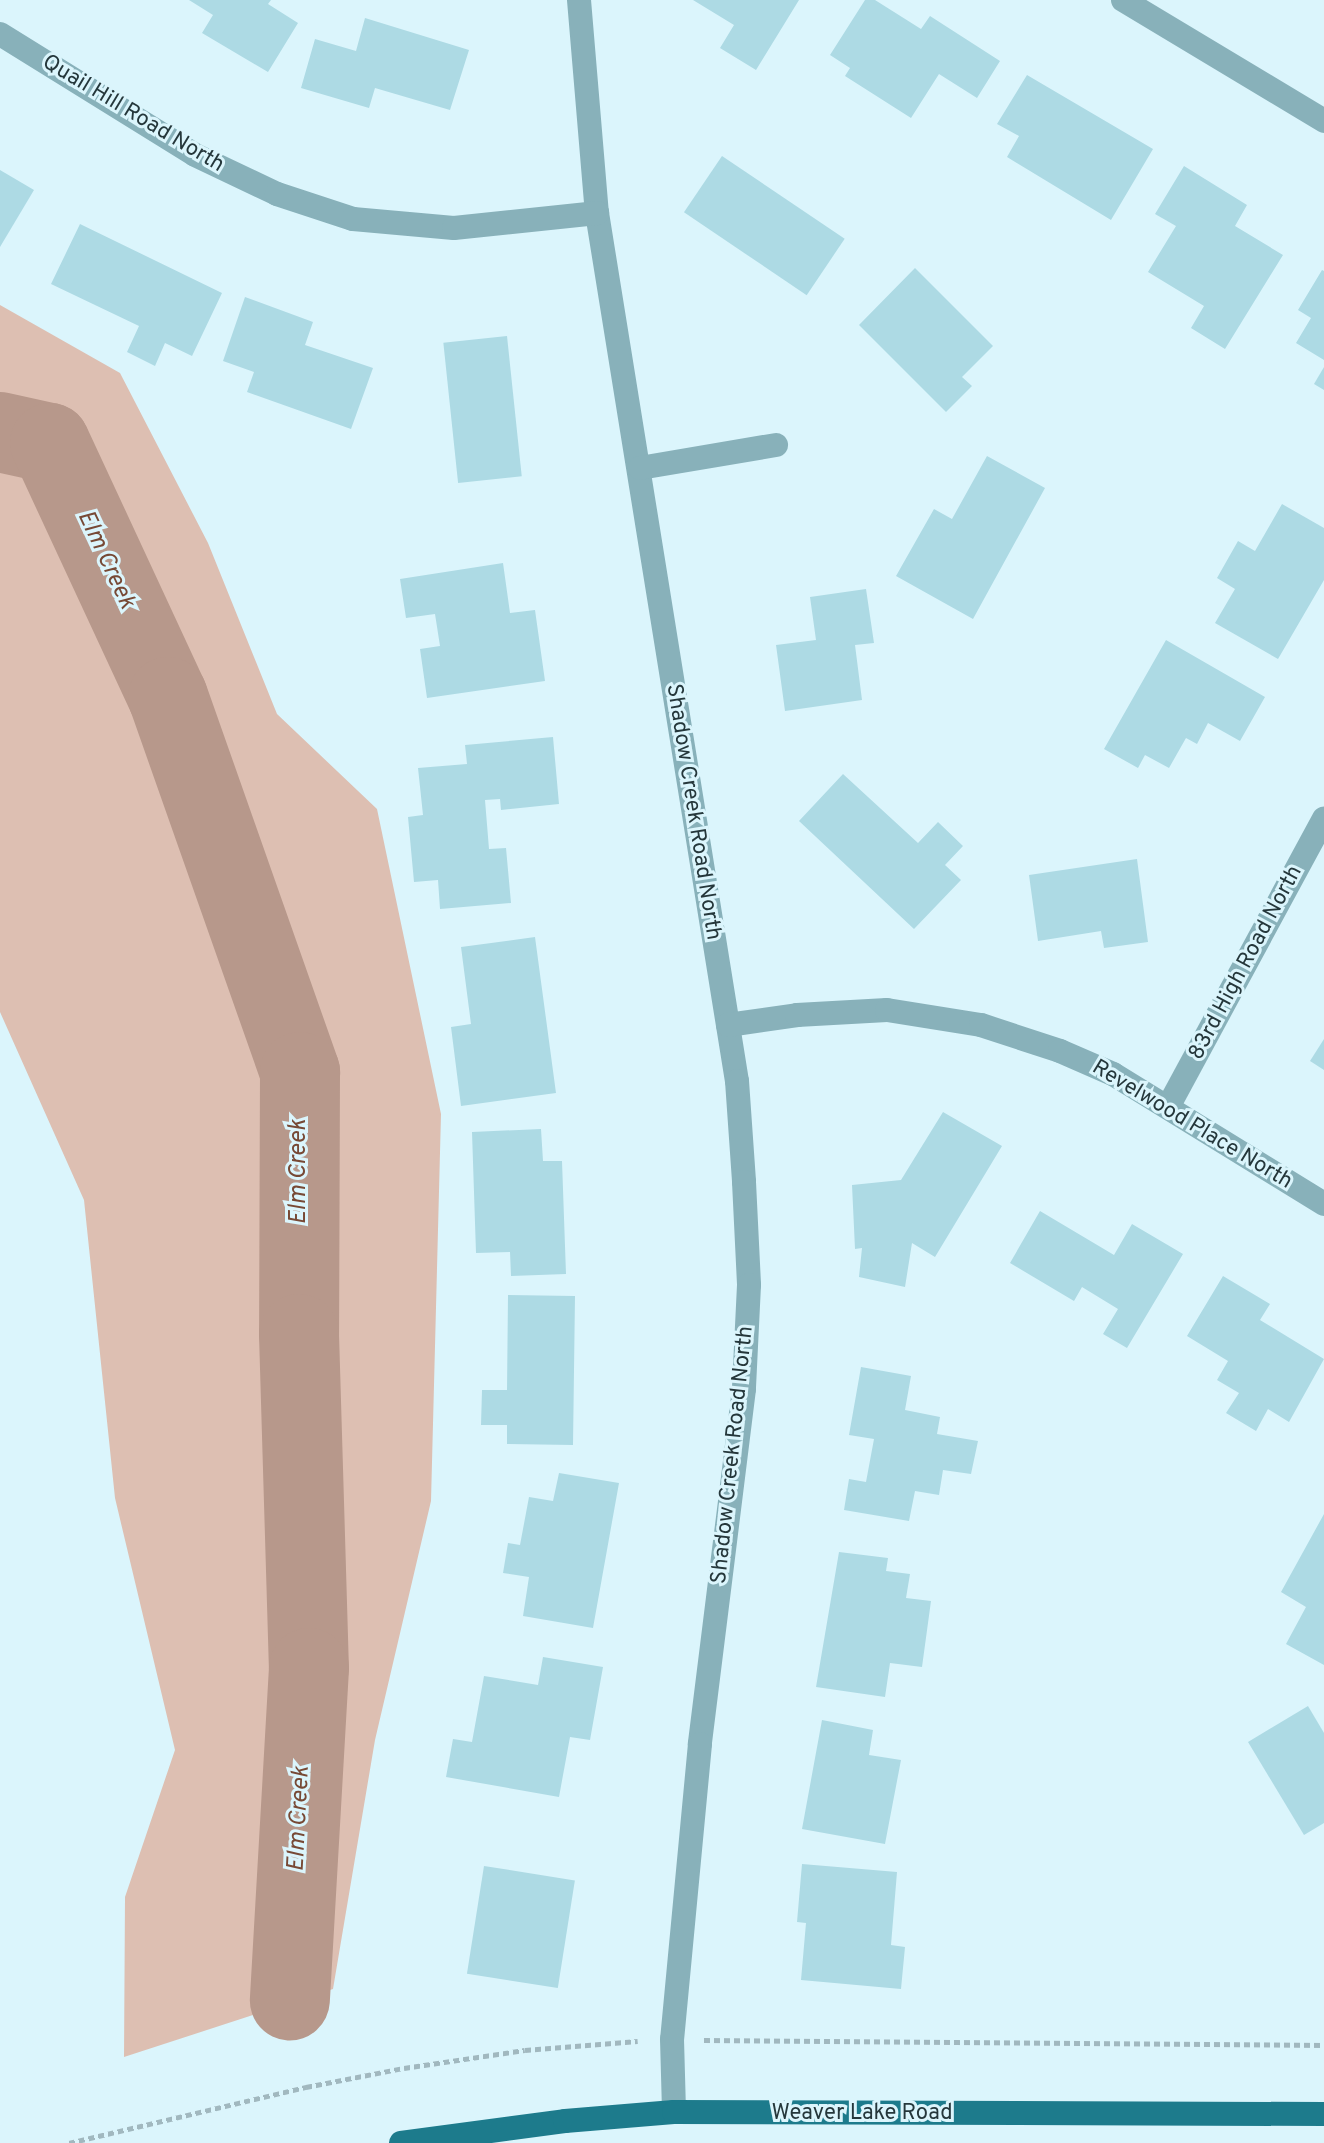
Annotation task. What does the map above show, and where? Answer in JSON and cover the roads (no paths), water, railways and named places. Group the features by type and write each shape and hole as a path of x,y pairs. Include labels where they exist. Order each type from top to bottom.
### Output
{"main road":[{"name":"Weaver Lake Road","path":"401,2143 565,2121 674,2112 1324,2114"}],"street":[{"name":"Shadow Creek Road North","path":"579,0 597,213 737,1081 749,1285 744,1389 700,1744 672,2039 674,2112"},
{"path":"1123,0 1324,121"},
{"name":"Quail Hill Road North","path":"0,34 195,155 277,194 353,219 454,228 597,213"},
{"path":"640,468 776,445"},
{"name":"83rd High Road North","path":"1168,1107 1324,819"},
{"name":"Revelwood Place North","path":"728,1025 797,1015 887,1010 981,1025 1073,1056 1168,1107 1324,1204"}],"waterway":[{"name":"Elm Creek","path":"0,432 50,443 168,697 300,1072 299,1334 309,1668 290,2000"}]}
